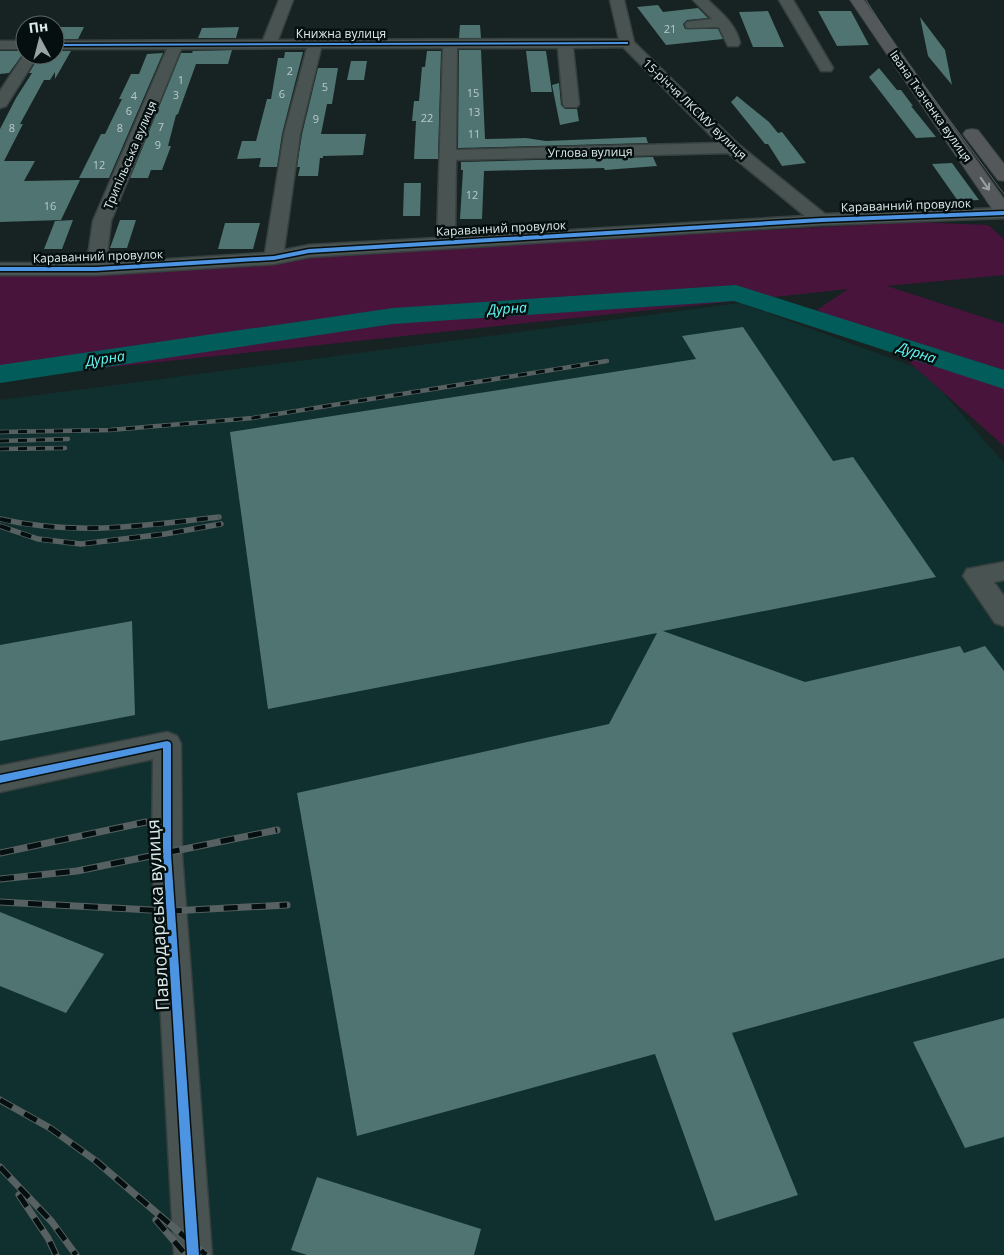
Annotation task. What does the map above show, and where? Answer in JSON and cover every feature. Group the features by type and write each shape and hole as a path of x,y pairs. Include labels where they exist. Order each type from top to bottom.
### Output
{"main road":[{"name":"Івана Ткаченка вулиця","path":"858,0 1004,212"},
{"name":"Івана Ткаченка вулиця","path":"876,0 941,93"},
{"name":"Івана Ткаченка вулиця","path":"964,123 1004,176"}],"street":[{"path":"269,44 286,0"},
{"path":"617,0 627,43"},
{"path":"700,0 722,22 732,36 733,43"},
{"path":"786,0 826,68"},
{"path":"590,43 622,21"},
{"path":"692,25 722,22"},
{"path":"565,43 571,104"},
{"name":"Книжна вулиця","path":"65,45 627,43"},
{"name":"15-річчя ЛКСМУ вулиця","path":"627,43 732,148 821,220"},
{"name":"Трипільська вулиця","path":"96,270 102,221 176,44"},
{"path":"274,258 292,134 315,44"},
{"path":"446,242 450,44"},
{"path":"0,45 15,45"},
{"path":"0,104 25,65"},
{"name":"Углова вулиця","path":"448,155 732,148"},
{"name":"Караванний провулок","path":"0,269 96,270 274,258 309,251 446,242 821,220 1004,212"},
{"path":"1004,571 976,576 1004,616"},
{"name":"Павлодарська вулиця","path":"0,779 167,744 167,854 193,1255"}],"shaded area":[{"path":"915,222 988,225 1004,239 1004,275 876,287 887,286 1004,324 1004,446 901,355 817,310 848,289 0,379 0,276 79,276 157,272 235,266 313,255"},
{"path":"740,303 923,370 1004,463 1004,1255 0,1255 0,400"}],"building":[{"path":"658,5 663,12 698,8 708,18 687,20 683,24 685,29 718,29 723,39 666,45 637,7"},
{"path":"768,11 784,47 753,47 739,12"},
{"path":"818,11 851,11 869,45 837,46"},
{"path":"920,17 945,50 952,85 928,56"},
{"path":"460,25 480,25 481,38 459,38"},
{"path":"65,27 84,27 78,39 65,39"},
{"path":"239,27 236,38 198,38 202,28"},
{"path":"232,50 228,64 196,64 176,115 168,146 171,146 162,170 151,170 148,178 130,178 181,53"},
{"path":"459,50 481,50 485,139 526,138 546,141 646,137 648,143 458,148"},
{"path":"0,51 15,51 15,65 9,73 0,74"},
{"path":"65,51 71,51 65,62"},
{"path":"427,51 441,51 438,159 414,159 416,121 412,121 414,101 419,101 422,67 425,67"},
{"path":"526,51 546,51 552,92 531,92"},
{"path":"285,52 303,52 282,134 277,167 259,167 261,158 237,159 242,141 256,141 267,99 271,99 278,58 284,58"},
{"path":"163,53 109,178 79,178 101,134 105,134 122,99 119,99 131,74 139,74 147,54"},
{"path":"351,61 367,61 364,80 347,80"},
{"path":"34,65 63,65 55,79 55,72 50,80 44,80 20,124 23,124 4,161 35,161 24,181 80,180 61,220 0,222 0,129 32,73 29,73"},
{"path":"318,68 338,68 332,104 327,104 321,134 366,134 363,155 323,156 323,158 320,158 318,176 298,176 300,167 297,167 302,134"},
{"path":"879,68 897,90 901,90 913,106 911,106 936,137 916,138 869,77"},
{"path":"559,83 561,105 565,109 577,109 579,121 560,125 552,85"},
{"path":"737,96 769,122 778,133 782,132 806,163 782,166 768,144 765,144 731,102"},
{"path":"653,157 657,166 605,170 604,168 484,171 482,219 460,219 463,170 461,170 461,162"},
{"path":"952,163 979,200 958,201 932,164"},
{"path":"404,183 421,183 420,216 403,216"},
{"path":"73,220 62,249 44,249 55,221"},
{"path":"120,220 136,220 127,248 110,248"},
{"path":"225,223 260,223 253,249 218,249"},
{"path":"743,327 833,461 853,457 936,577 663,631 805,682 960,646 964,653 985,646 1004,671 1004,958 732,1033 798,1195 715,1221 655,1054 357,1136 297,793 609,724 657,633 268,709 230,432 696,359 682,336"},
{"path":"132,621 135,715 0,741 0,645"},
{"path":"0,912 104,954 66,1013 0,986"},
{"path":"1004,1018 1004,1137 965,1148 913,1042"},
{"path":"317,1177 481,1229 474,1255 307,1255 291,1250"}],"waterway":[{"name":"Дурна","path":"0,374 393,316 736,293 1004,380"}],"tram line":[{"path":"866,0 895,46 1004,194"}],"railway":[{"path":"0,432 110,430 253,418 607,361"},
{"path":"0,441 68,439"},
{"path":"0,449 65,448"},
{"path":"0,519 55,527 110,528 219,517"},
{"path":"0,526 38,539 81,544 165,534 221,524"},
{"path":"0,853 146,822"},
{"path":"0,879 77,871 277,830"},
{"path":"0,902 170,911 287,905"},
{"path":"0,1100 50,1128 96,1161 206,1255"},
{"path":"0,1167 52,1222 76,1255"},
{"path":"19,1195 48,1238 56,1255"},
{"path":"156,1220 186,1255"}],"cycle path":[{"path":"65,45 627,43"},
{"path":"0,269 96,269 274,258 309,251 821,220 1004,213"},
{"path":"0,779 167,744 167,854 193,1255"}]}
